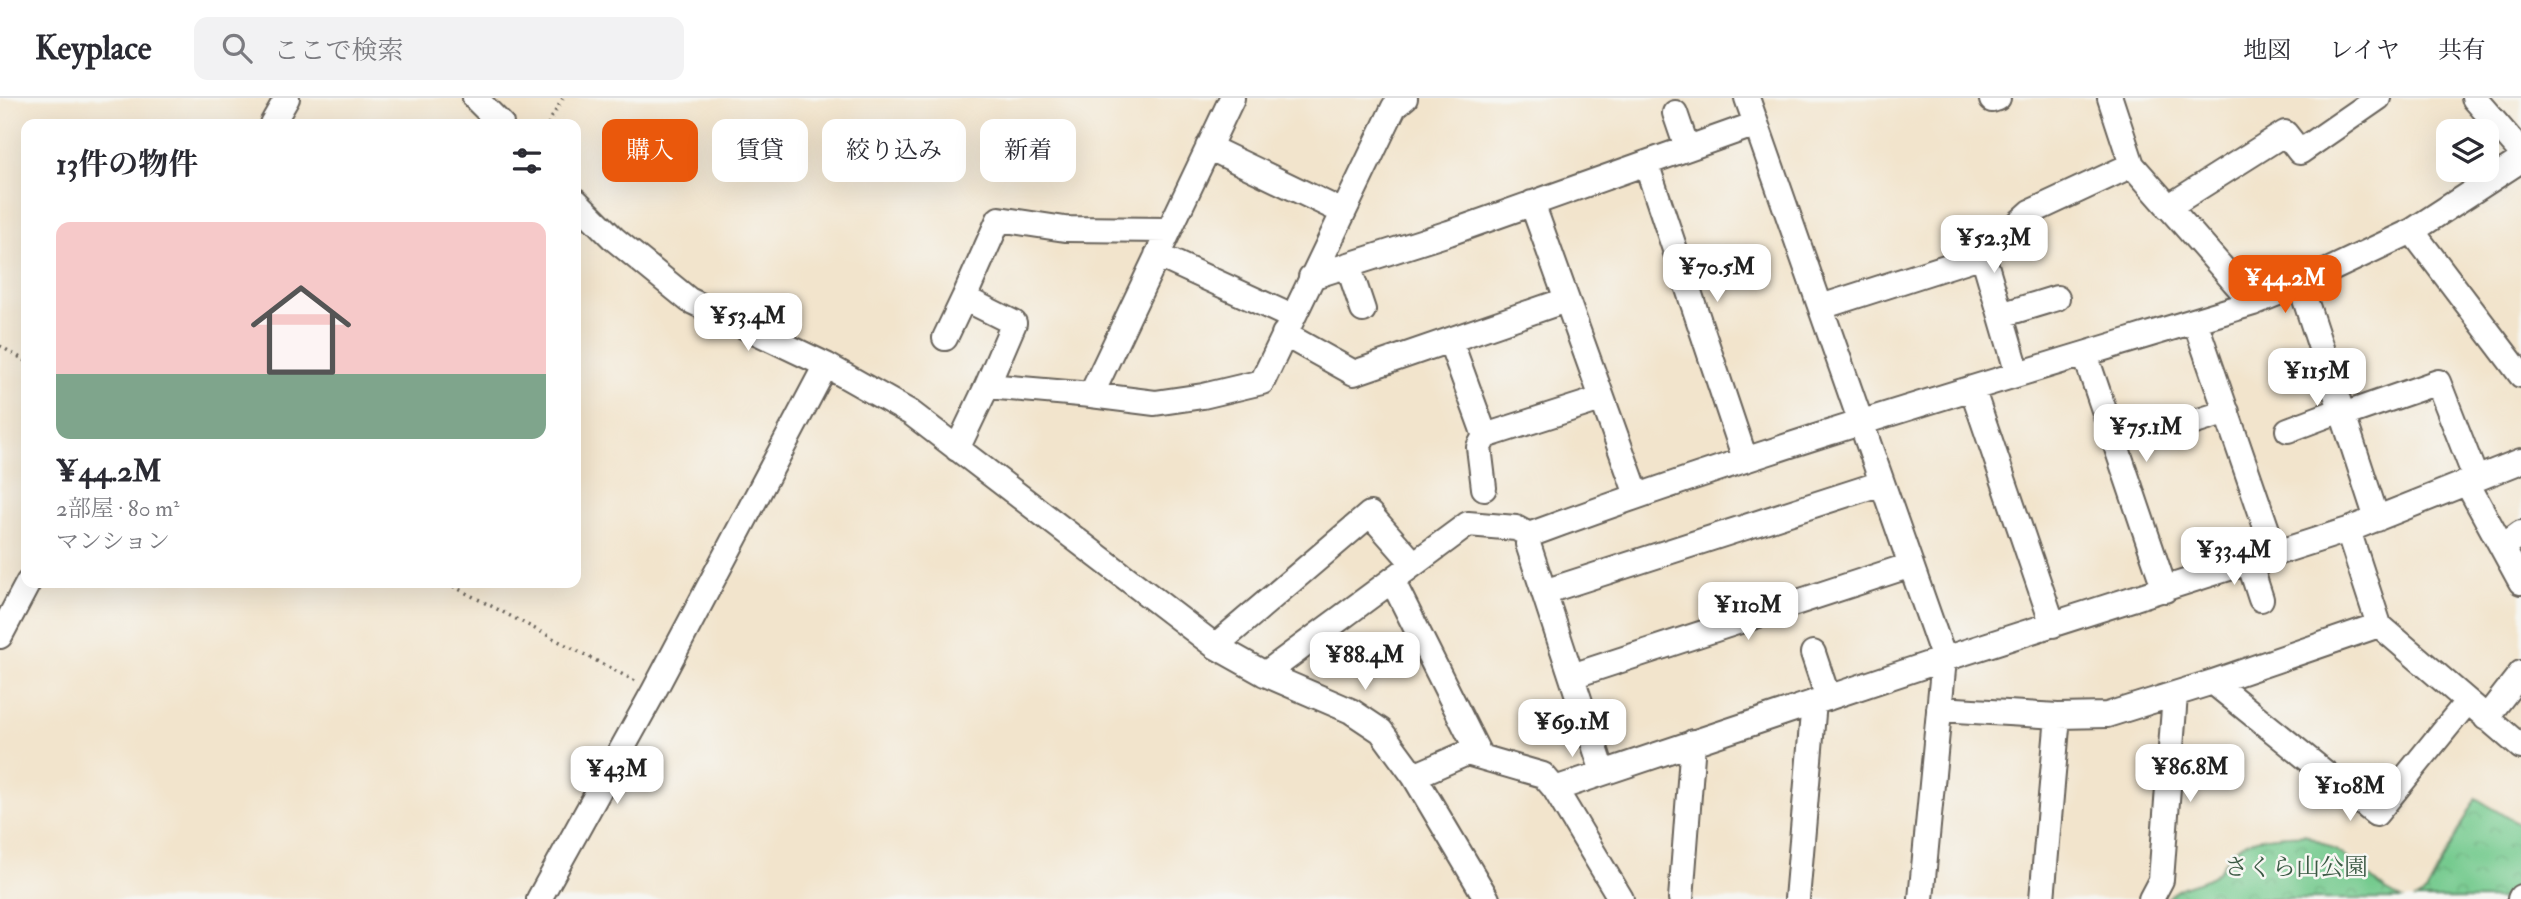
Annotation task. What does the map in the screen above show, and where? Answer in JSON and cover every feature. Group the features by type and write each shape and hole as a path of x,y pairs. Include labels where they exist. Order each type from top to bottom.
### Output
{"street":[{"path":"275,119 288,98"},
{"path":"475,98 496,119"},
{"path":"1091,395 1232,98"},
{"path":"1747,98 1944,659 1921,899"},
{"path":"2110,98 2132,165 2253,303"},
{"path":"2168,206 2284,133 2300,152 2378,98"},
{"path":"986,386 1155,403 1203,396 1262,382 1398,99"},
{"path":"2485,102 2521,152"},
{"path":"1675,114 1687,148"},
{"path":"1311,277 1449,233 1756,124"},
{"path":"1208,147 1343,212"},
{"path":"1265,674 1468,524 1516,528 1529,535 1637,495 1860,421 2253,303 2412,231 2521,160"},
{"path":"1646,163 1745,459"},
{"path":"1821,307 1983,255 2031,212 2132,165"},
{"path":"1532,202 1637,495"},
{"path":"581,206 613,238 689,300 826,365 911,413 1215,646 1265,674 1351,710 1381,731 1414,776 1487,899"},
{"path":"945,338 999,219 1065,229 1169,230"},
{"path":"2412,231 2521,375"},
{"path":"1157,255 1288,326 1354,373 1566,300"},
{"path":"1983,255 2018,374"},
{"path":"1348,265 1363,310"},
{"path":"2300,284 2377,519"},
{"path":"957,449 1014,323 964,298"},
{"path":"2001,315 2057,298"},
{"path":"2195,321 2275,553"},
{"path":"1450,340 1485,436"},
{"path":"2085,354 2165,590"},
{"path":"539,899 654,691 826,365"},
{"path":"2288,430 2438,382 2471,481 2512,540 2521,582"},
{"path":"1972,388 2053,625"},
{"path":"1484,488 1479,447 1485,436 1601,398"},
{"path":"2189,424 2227,412"},
{"path":"1555,789 1944,659 2348,530 2521,461"},
{"path":"1544,592 1882,483"},
{"path":"1215,646 1370,514 1414,564"},
{"path":"2348,530 2379,625 2521,747"},
{"path":"1529,535 1528,544 1603,772"},
{"path":"2249,562 2261,599"},
{"path":"1572,676 1911,565"},
{"path":"1392,580 1480,757"},
{"path":"0,636 25,588"},
{"path":"1939,709 2058,716 2107,715 2175,695 2379,625"},
{"path":"1797,899 1821,700 1813,653"},
{"path":"2486,718 2521,673"},
{"path":"2213,682 2376,814 2467,702"},
{"path":"2151,899 2161,880 2175,695"},
{"path":"2042,899 2058,716"},
{"path":"1681,899 1693,742"},
{"path":"1414,776 1466,753 1543,775 1555,789 1621,899"}],"path":[{"path":"551,119 563,98"},
{"path":"0,346 21,358"},
{"path":"457,588 654,691"}],"green space":[{"name":"さくら山公園","path":"2476,798 2521,826 2521,877 2511,899 2416,899 2426,893"},
{"name":"さくら山公園","path":"2305,834 2341,853 2384,889 2402,899 2167,899 2177,890 2215,874 2232,852 2247,842 2266,837"}]}
